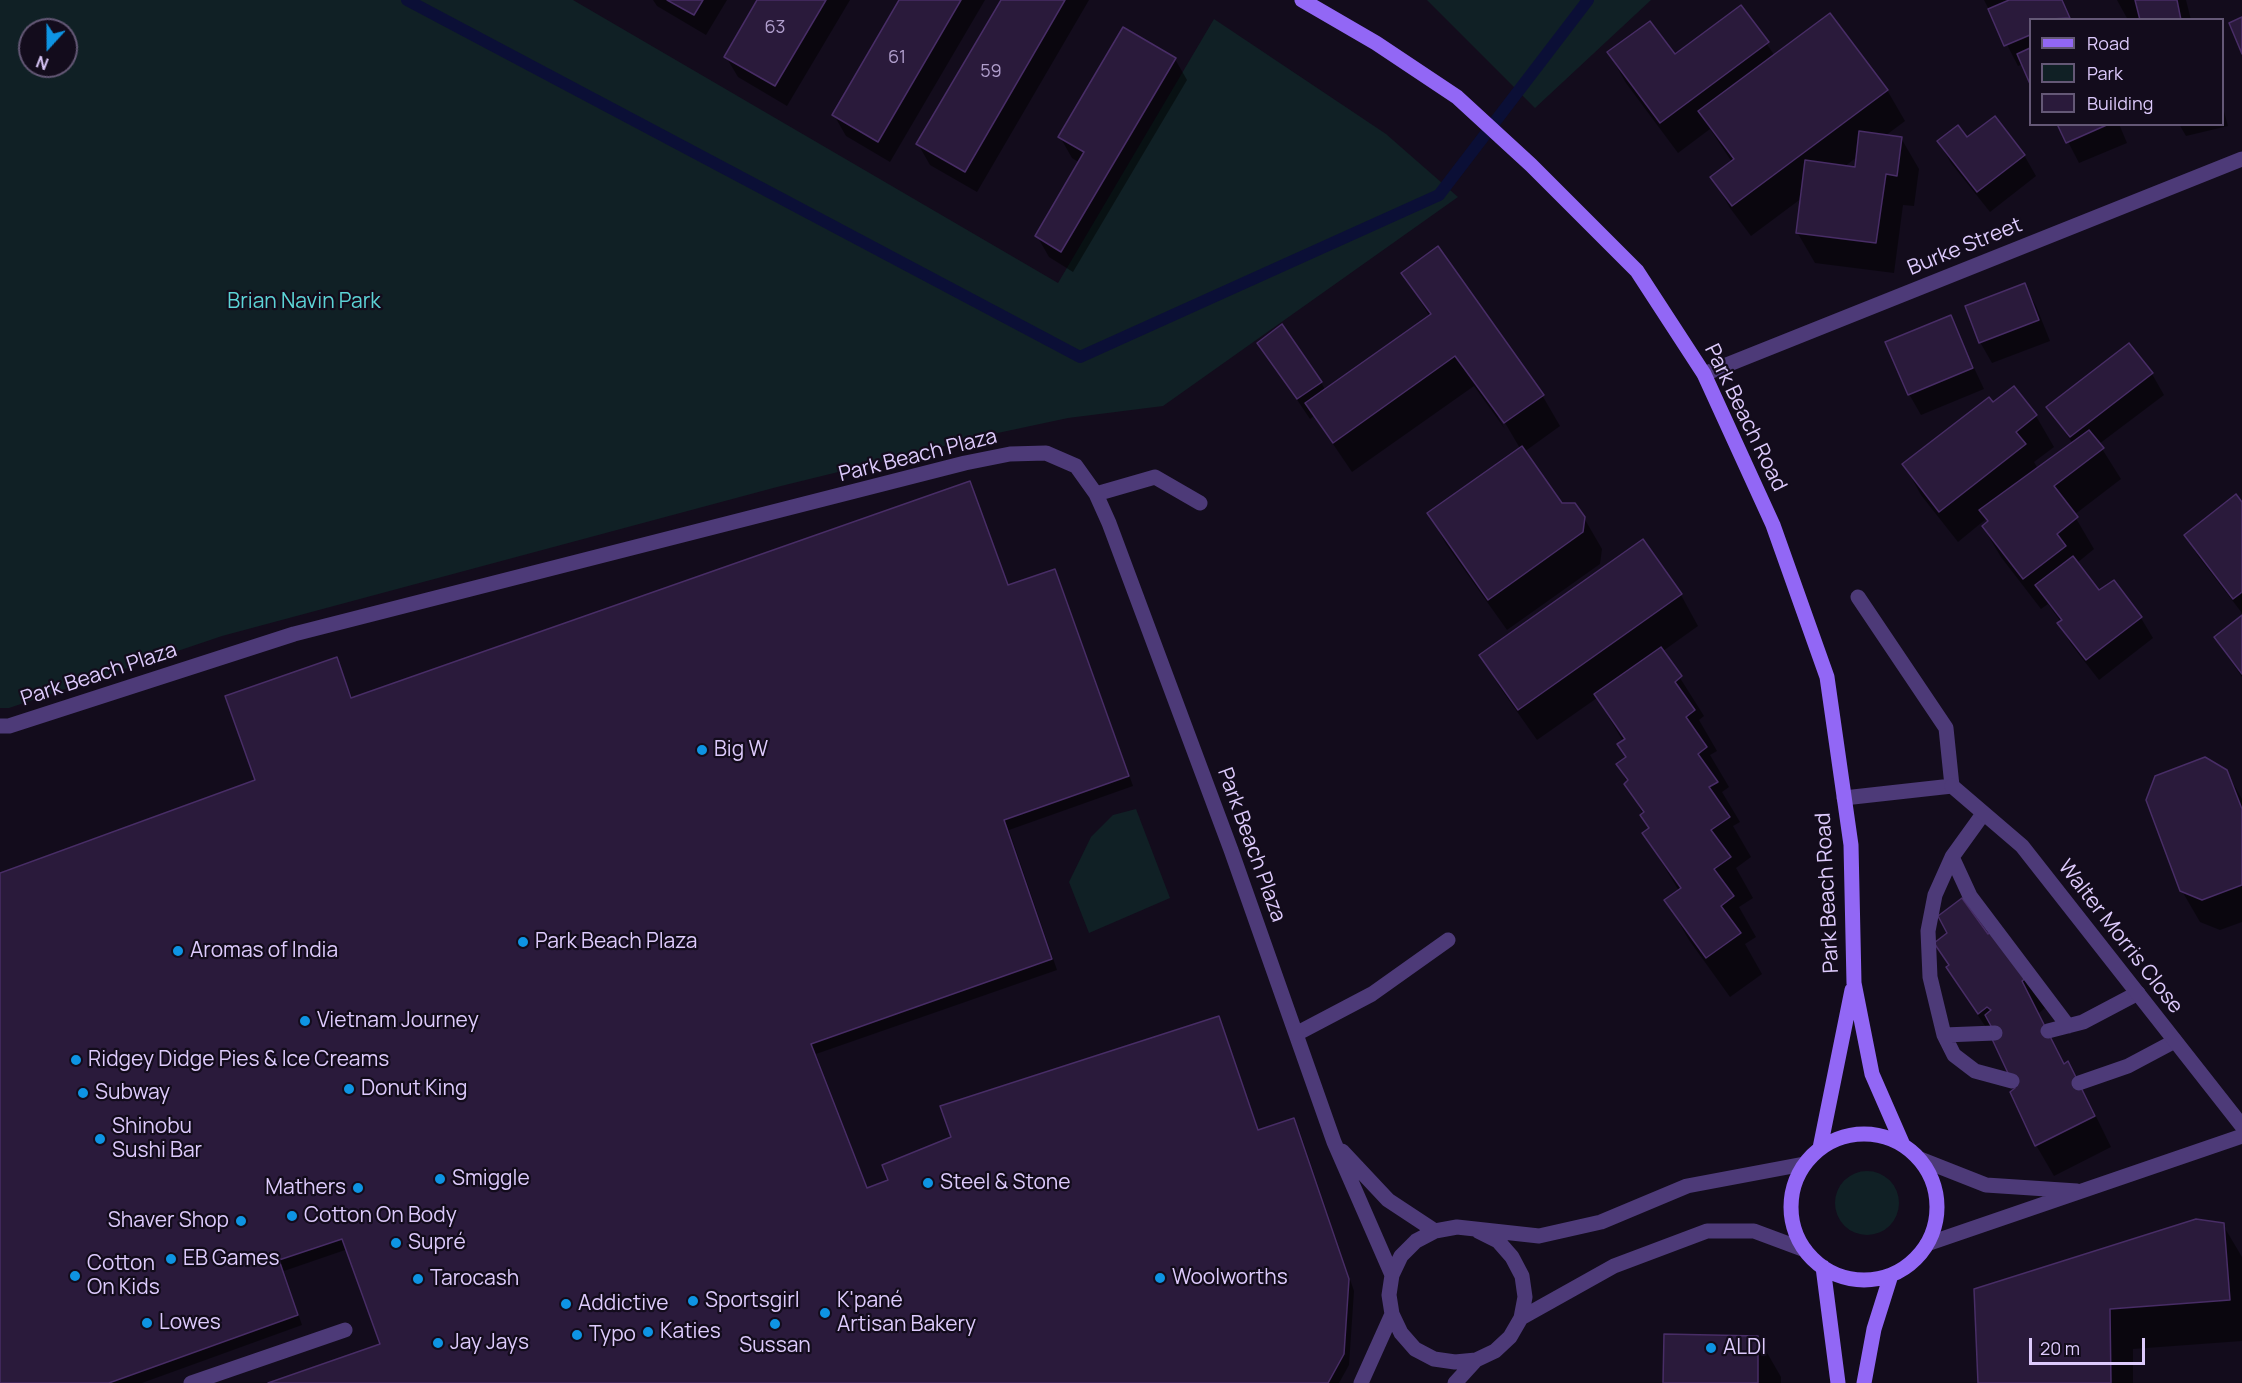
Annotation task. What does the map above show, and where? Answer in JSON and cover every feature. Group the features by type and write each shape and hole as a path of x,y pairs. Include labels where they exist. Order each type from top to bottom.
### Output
{"street":[{"name":"Park Beach Road","path":"1302,0 1376,43 1457,97 1531,165 1637,271 1704,374 1773,525 1827,677 1851,845 1854,983 1872,1074 1903,1145"},
{"name":"Burke Street","path":"1704,374 2242,159"},
{"name":"Park Beach Plaza","path":"0,726 9,726 294,634 964,463 1010,454 1046,453 1076,466 1096,494 1135,590 1334,1142 1392,1275"},
{"path":"1096,494 1155,477 1200,503"},
{"path":"1844,798 1952,786 1946,728 1858,597"},
{"name":"Walter Morris Close","path":"1952,786 2022,846 2242,1126"},
{"path":"1983,814 1952,857 1935,895 1928,931 1930,977 1944,1035 1954,1055 1975,1071 2012,1082"},
{"path":"1952,857 1970,897 2068,1026"},
{"path":"1296,1034 1372,994 1448,940"},
{"name":"Park Beach Road","path":"1820,1148 1854,983"},
{"path":"2048,1031 2083,1022 2138,993"},
{"path":"1944,1035 1995,1033"},
{"path":"2079,1083 2128,1066 2175,1041"},
{"path":"1861,1133 1883,1136 1903,1145 1920,1160 1932,1179 1937,1201 1935,1224 1927,1244 1912,1263 1891,1275 1868,1280 1844,1276 1823,1267 1805,1250 1794,1229 1791,1207 1794,1185 1804,1164 1820,1148 1839,1138 1861,1133"},
{"path":"1927,1244 2242,1136"},
{"path":"1334,1142 1388,1200 1435,1231"},
{"path":"1920,1160 1986,1185 2084,1191"},
{"path":"1476,1360 1444,1360 1415,1349 1401,1334 1392,1314 1389,1294 1392,1275 1401,1256 1416,1240 1435,1231 1457,1227 1539,1236 1601,1222 1687,1186 1804,1164"},
{"path":"1478,1231 1498,1241 1512,1257 1522,1276 1525,1297 1521,1318"},
{"path":"1455,1383 1476,1360 1502,1344 1521,1318 1614,1266 1707,1232 1754,1232 1805,1250"},
{"path":"1823,1267 1838,1383"},
{"path":"1864,1383 1874,1329 1891,1275"},
{"path":"1361,1383 1392,1314"},
{"path":"191,1383 345,1330"}],"green space":[{"name":"Brian Navin Park","path":"0,0 573,0 1058,283 1214,19 1386,134 1458,197 1163,406 1068,418 777,487 222,636 9,708 0,708"},
{"path":"1427,0 1651,0 1535,108"},
{"path":"1136,809 1170,898 1089,933 1069,882 1091,837 1113,815"},
{"path":"1861,1171 1873,1171 1890,1180 1897,1191 1899,1203 1897,1215 1890,1226 1873,1235 1861,1235 1849,1230 1840,1221 1835,1209 1835,1197 1840,1185 1849,1176"}],"building":[{"path":"667,0 703,0 694,15"},
{"path":"757,0 826,0 775,86 724,57"},
{"path":"899,0 961,0 878,142 832,115"},
{"path":"1001,0 1065,0 965,172 916,144"},
{"path":"2009,0 2062,0 2070,18 2029,18 2029,35 2004,46 1988,9"},
{"path":"2135,0 2177,0 2181,18 2140,18"},
{"path":"1741,5 1769,42 1660,123 1607,52 1650,21 1675,54"},
{"path":"1830,13 1888,90 1732,206 1710,177 1734,159 1698,111"},
{"path":"2242,17 2242,54 2229,23"},
{"path":"1123,27 1176,58 1061,252 1035,236 1084,152 1058,137"},
{"path":"2029,48 2029,82 2017,54"},
{"path":"1995,116 2025,155 1977,192 1937,141 1958,125 1967,137"},
{"path":"2058,126 2104,126 2066,143"},
{"path":"1859,131 1902,137 1897,176 1886,174 1876,243 1796,233 1805,160 1855,167"},
{"path":"1438,246 1544,395 1504,423 1455,356 1333,443 1305,403 1431,314 1401,273"},
{"path":"2025,283 2039,320 1979,343 1965,306"},
{"path":"1951,315 1973,368 1908,395 1885,342"},
{"path":"1282,324 1322,382 1297,399 1257,343"},
{"path":"2129,343 2153,373 2070,437 2046,407"},
{"path":"2014,386 2037,415 2016,432 2026,444 1939,512 1902,464 1989,397 1993,402"},
{"path":"2089,430 2104,448 2054,486 2078,517 2057,534 2066,546 2023,579 1982,526 1988,521 1979,510"},
{"path":"1522,446 1562,503 1575,503 1585,517 1583,532 1488,600 1427,513"},
{"name":"Park Beach Plaza","path":"970,481 1008,585 1055,569 1129,776 1004,820 1052,959 811,1044 867,1188 888,1180 882,1165 951,1137 940,1106 1219,1016 1258,1130 1294,1118 1349,1279 1344,1354 1328,1383 268,1383 380,1344 342,1239 279,1260 298,1315 109,1383 0,1383 0,873 255,780 225,696 337,657 351,698"},
{"path":"2236,494 2242,502 2242,592 2233,599 2184,535"},
{"path":"1643,539 1682,594 1518,710 1479,655"},
{"path":"2073,556 2099,590 2114,580 2142,617 2086,660 2057,623 2062,620 2035,585"},
{"path":"2242,615 2242,674 2214,637"},
{"path":"1661,647 1682,676 1675,682 1695,710 1686,717 1707,747 1698,754 1718,782 1709,787 1730,817 1711,830 1731,857 1714,869 1734,896 1721,906 1741,933 1706,958 1664,900 1681,888 1642,833 1649,828 1640,815 1644,812 1624,784 1628,780 1616,764 1626,757 1617,744 1625,739 1594,694"},
{"path":"2205,757 2227,770 2242,809 2242,885 2202,900 2180,891 2146,800 2155,776"},
{"path":"1962,898 1988,934 1993,930 2029,976 2022,981 2064,1064 2068,1061 2095,1116 2035,1146 2010,1092 2015,1088 1992,1039 1997,1037 1985,1015 1991,1010 1987,1007 1978,1014 1946,967 1949,965 1934,943 1947,933 1938,916"},
{"path":"2196,1219 2224,1223 2230,1300 2110,1309 2111,1383 1978,1383 1974,1289"},
{"name":"ALDI","path":"1664,1334 1758,1336 1758,1383 1663,1383"}],"waterway":[{"path":"407,0 1080,357 1439,195 1588,0"}],"place":[{"name":"Big W","path":"702,750"},
{"name":"Park Beach Plaza","path":"523,942"},
{"name":"Aromas of India","path":"178,951"},
{"name":"Vietnam Journey","path":"305,1021"},
{"name":"Ridgey Didge Pies & Ice Creams","path":"76,1060"},
{"name":"Donut King","path":"349,1089"},
{"name":"Subway","path":"83,1093"},
{"name":"Shinobu Sushi Bar","path":"100,1139"},
{"name":"Smiggle","path":"440,1179"},
{"name":"Steel & Stone","path":"928,1183"},
{"name":"Mathers","path":"358,1188"},
{"name":"Cotton On Body","path":"292,1216"},
{"name":"Shaver Shop","path":"241,1221"},
{"name":"Supré","path":"396,1243"},
{"name":"EB Games","path":"171,1259"},
{"name":"Cotton On Kids","path":"75,1276"},
{"name":"Woolworths","path":"1160,1278"},
{"name":"Tarocash","path":"418,1279"},
{"name":"Sportsgirl","path":"693,1301"},
{"name":"Addictive","path":"566,1304"},
{"name":"K'pané Artisan Bakery","path":"825,1313"},
{"name":"Lowes","path":"147,1323"},
{"name":"Sussan","path":"775,1324"},
{"name":"Katies","path":"648,1332"},
{"name":"Typo","path":"577,1335"},
{"name":"Jay Jays","path":"438,1343"},
{"name":"ALDI","path":"1711,1348"}]}
